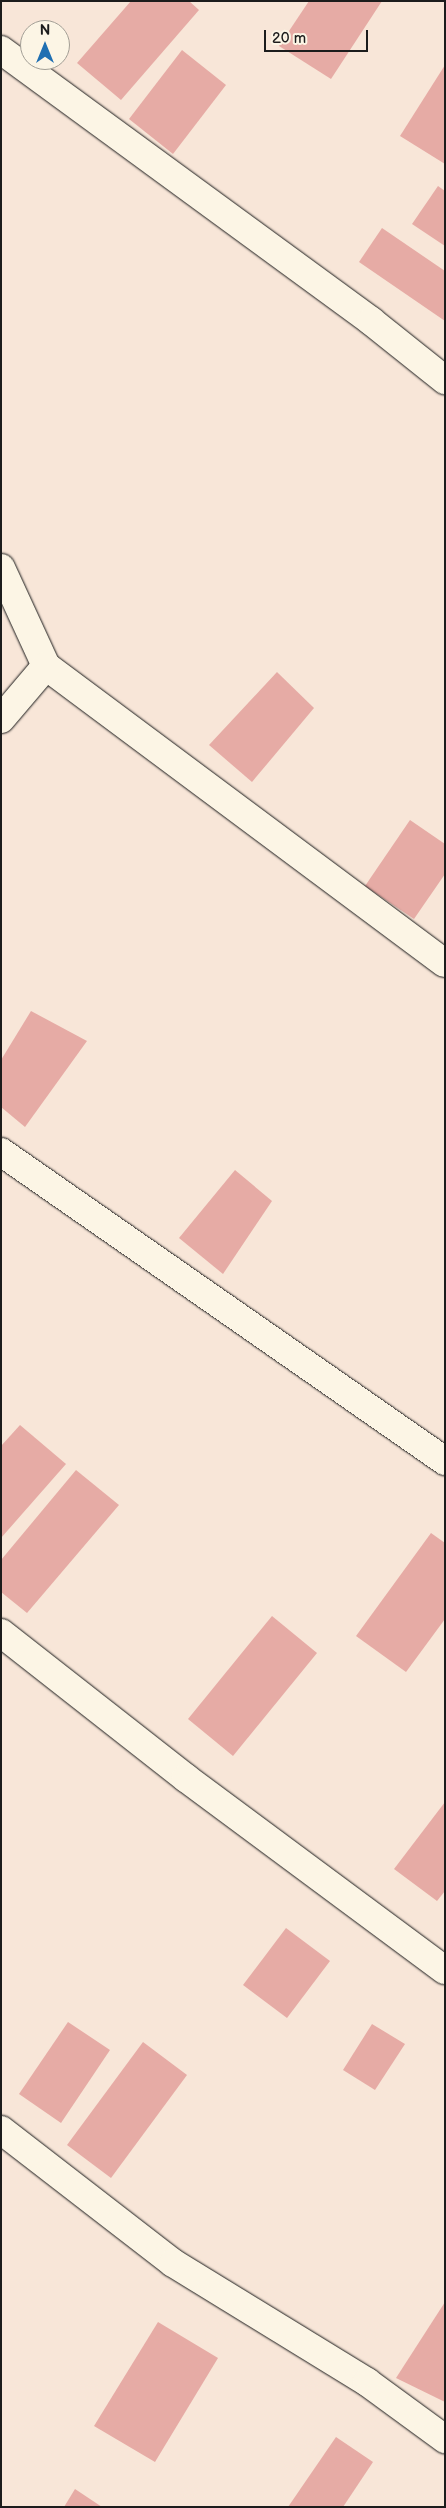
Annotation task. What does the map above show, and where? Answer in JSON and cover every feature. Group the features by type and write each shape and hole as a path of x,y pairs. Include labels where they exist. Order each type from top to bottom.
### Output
{"street":[{"path":"1,50 371,321 445,380"},
{"path":"1,568 46,666 445,963"},
{"path":"1,719 46,666"},
{"path":"1,1152 445,1461"},
{"path":"1,1633 194,1784 445,1970"},
{"path":"1,2130 174,2263 367,2382 445,2439"}],"building":[{"path":"131,1 189,1 199,10 121,100 77,63"},
{"path":"309,1 382,1 331,79 279,46"},
{"path":"182,50 226,85 173,154 129,119"},
{"path":"445,65 445,164 400,136"},
{"path":"438,186 445,191 445,246 412,224"},
{"path":"382,228 445,271 445,321 359,262"},
{"path":"277,672 314,708 252,782 209,745"},
{"path":"410,820 445,844 445,874 414,919 365,886"},
{"path":"31,1011 87,1041 25,1127 1,1107 1,1060"},
{"path":"235,1170 272,1201 223,1274 179,1238"},
{"path":"20,1425 66,1464 1,1538 1,1446"},
{"path":"76,1470 119,1505 27,1613 1,1592 1,1560"},
{"path":"431,1533 445,1543 445,1619 406,1672 356,1636"},
{"path":"272,1616 317,1653 233,1756 188,1719"},
{"path":"445,1802 445,1891 437,1901 394,1869"},
{"path":"286,1928 330,1961 287,2018 243,1985"},
{"path":"68,2022 110,2050 61,2123 19,2094"},
{"path":"372,2024 405,2044 375,2090 343,2070"},
{"path":"143,2042 187,2075 111,2178 67,2145"},
{"path":"445,2302 445,2402 396,2378"},
{"path":"158,2322 218,2358 155,2462 94,2426"},
{"path":"336,2437 373,2462 343,2507 288,2507"},
{"path":"75,2489 102,2507 64,2507"}]}
